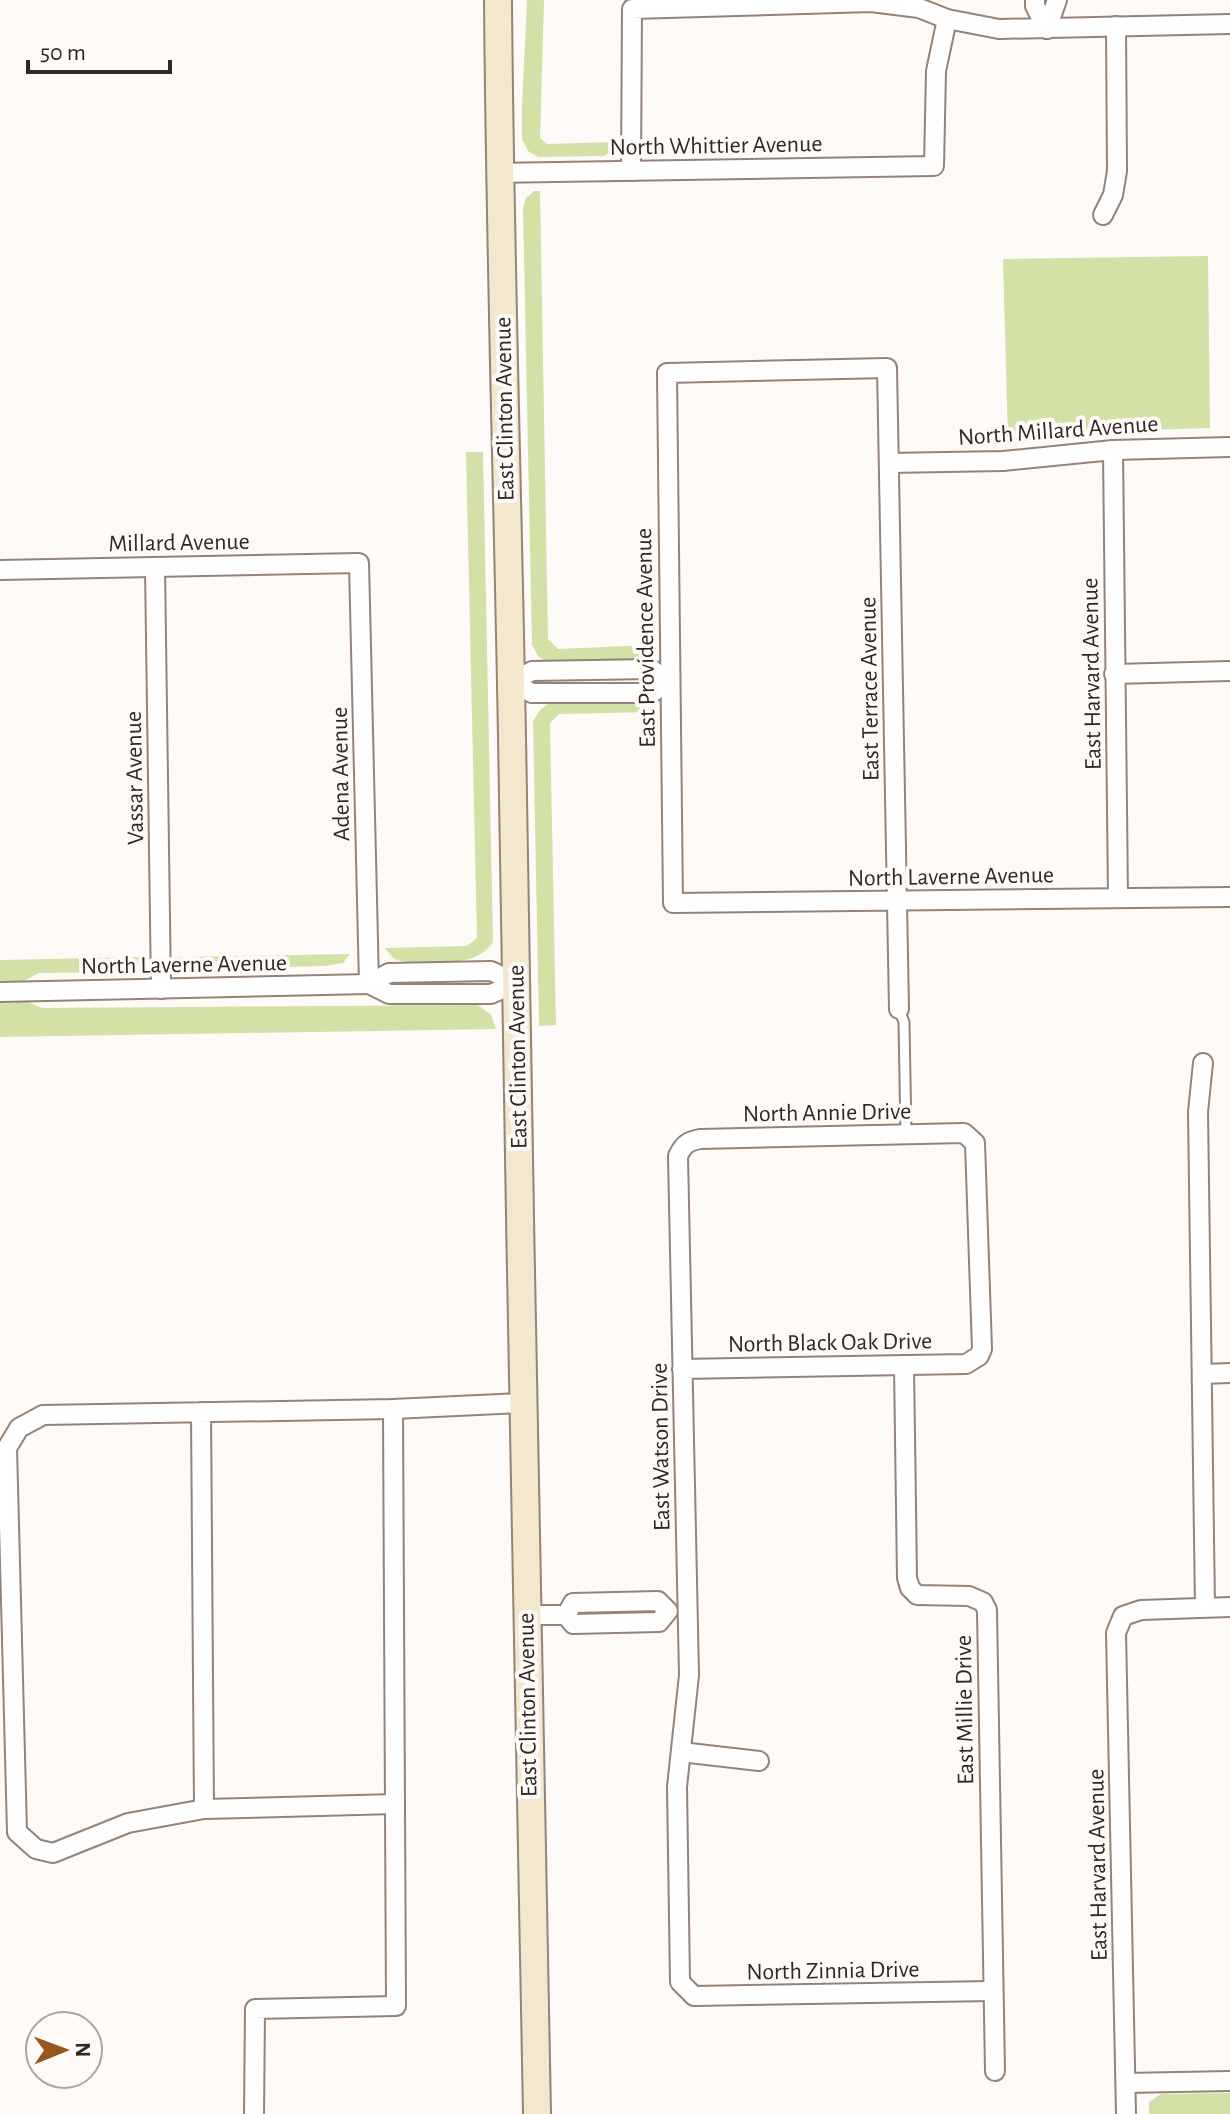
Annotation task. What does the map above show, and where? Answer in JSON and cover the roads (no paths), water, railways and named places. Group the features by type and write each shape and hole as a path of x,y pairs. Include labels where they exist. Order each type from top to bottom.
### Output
{"street":[{"name":"East Clinton Avenue","path":"498,0 525,1615 537,2114"},
{"path":"1035,0 1047,29"},
{"path":"1047,29 1057,0"},
{"path":"631,171 632,9 871,2 919,8 947,19 999,29 1230,24"},
{"name":"North Whittier Avenue","path":"499,173 934,166 937,58 947,19"},
{"path":"1103,215 1113,195 1117,171 1116,26"},
{"name":"East Terrace Avenue","path":"667,373 887,368 899,1009"},
{"name":"East Providence Avenue","path":"667,373 673,903"},
{"name":"North Millard Avenue","path":"889,463 1003,461 1113,450 1230,447"},
{"name":"East Harvard Avenue","path":"1113,450 1118,898"},
{"name":"Millard Avenue","path":"0,570 359,563"},
{"name":"Adena Avenue","path":"359,563 369,984"},
{"name":"Vassar Avenue","path":"155,567 161,989"},
{"path":"511,683 532,671 636,669 651,669 669,681"},
{"path":"1114,674 1230,671"},
{"name":"North Laverne Avenue","path":"673,903 1230,897"},
{"name":"North Laverne Avenue","path":"0,992 369,984 389,994 491,994 516,983"},
{"path":"1203,1063 1198,1112 1205,1607 1230,1607"},
{"name":"North Annie Drive","path":"686,1144 700,1139 964,1133 970,1137 977,1152 982,1349 977,1358"},
{"name":"East Watson Drive","path":"680,1982 677,1787 688,1691 678,1156 686,1144"},
{"name":"North Black Oak Drive","path":"682,1369 966,1364 977,1358"},
{"name":"East Millie Drive","path":"904,1365 907,1578 910,1588 917,1595 925,1597 977,1598 987,1610 995,2071"},
{"path":"1203,1374 1230,1373"},
{"path":"395,1804 204,1809 128,1823 53,1853 36,1849 17,1832 7,1448 19,1428 43,1415 393,1409 523,1403"},
{"path":"254,2114 255,2009 396,2006 393,1409"},
{"path":"201,1412 204,1809"},
{"name":"East Harvard Avenue","path":"1126,2114 1116,1633 1123,1616 1141,1610 1205,1607"},
{"path":"525,1615 566,1615 573,1624 659,1622 668,1611 687,1610"},
{"path":"681,1752 759,1761"},
{"name":"North Zinnia Drive","path":"680,1982 694,1996 992,1991"},
{"path":"1126,2083 1230,2081"}],"lane":[{"path":"899,1009 904,1022 906,1135"}]}
